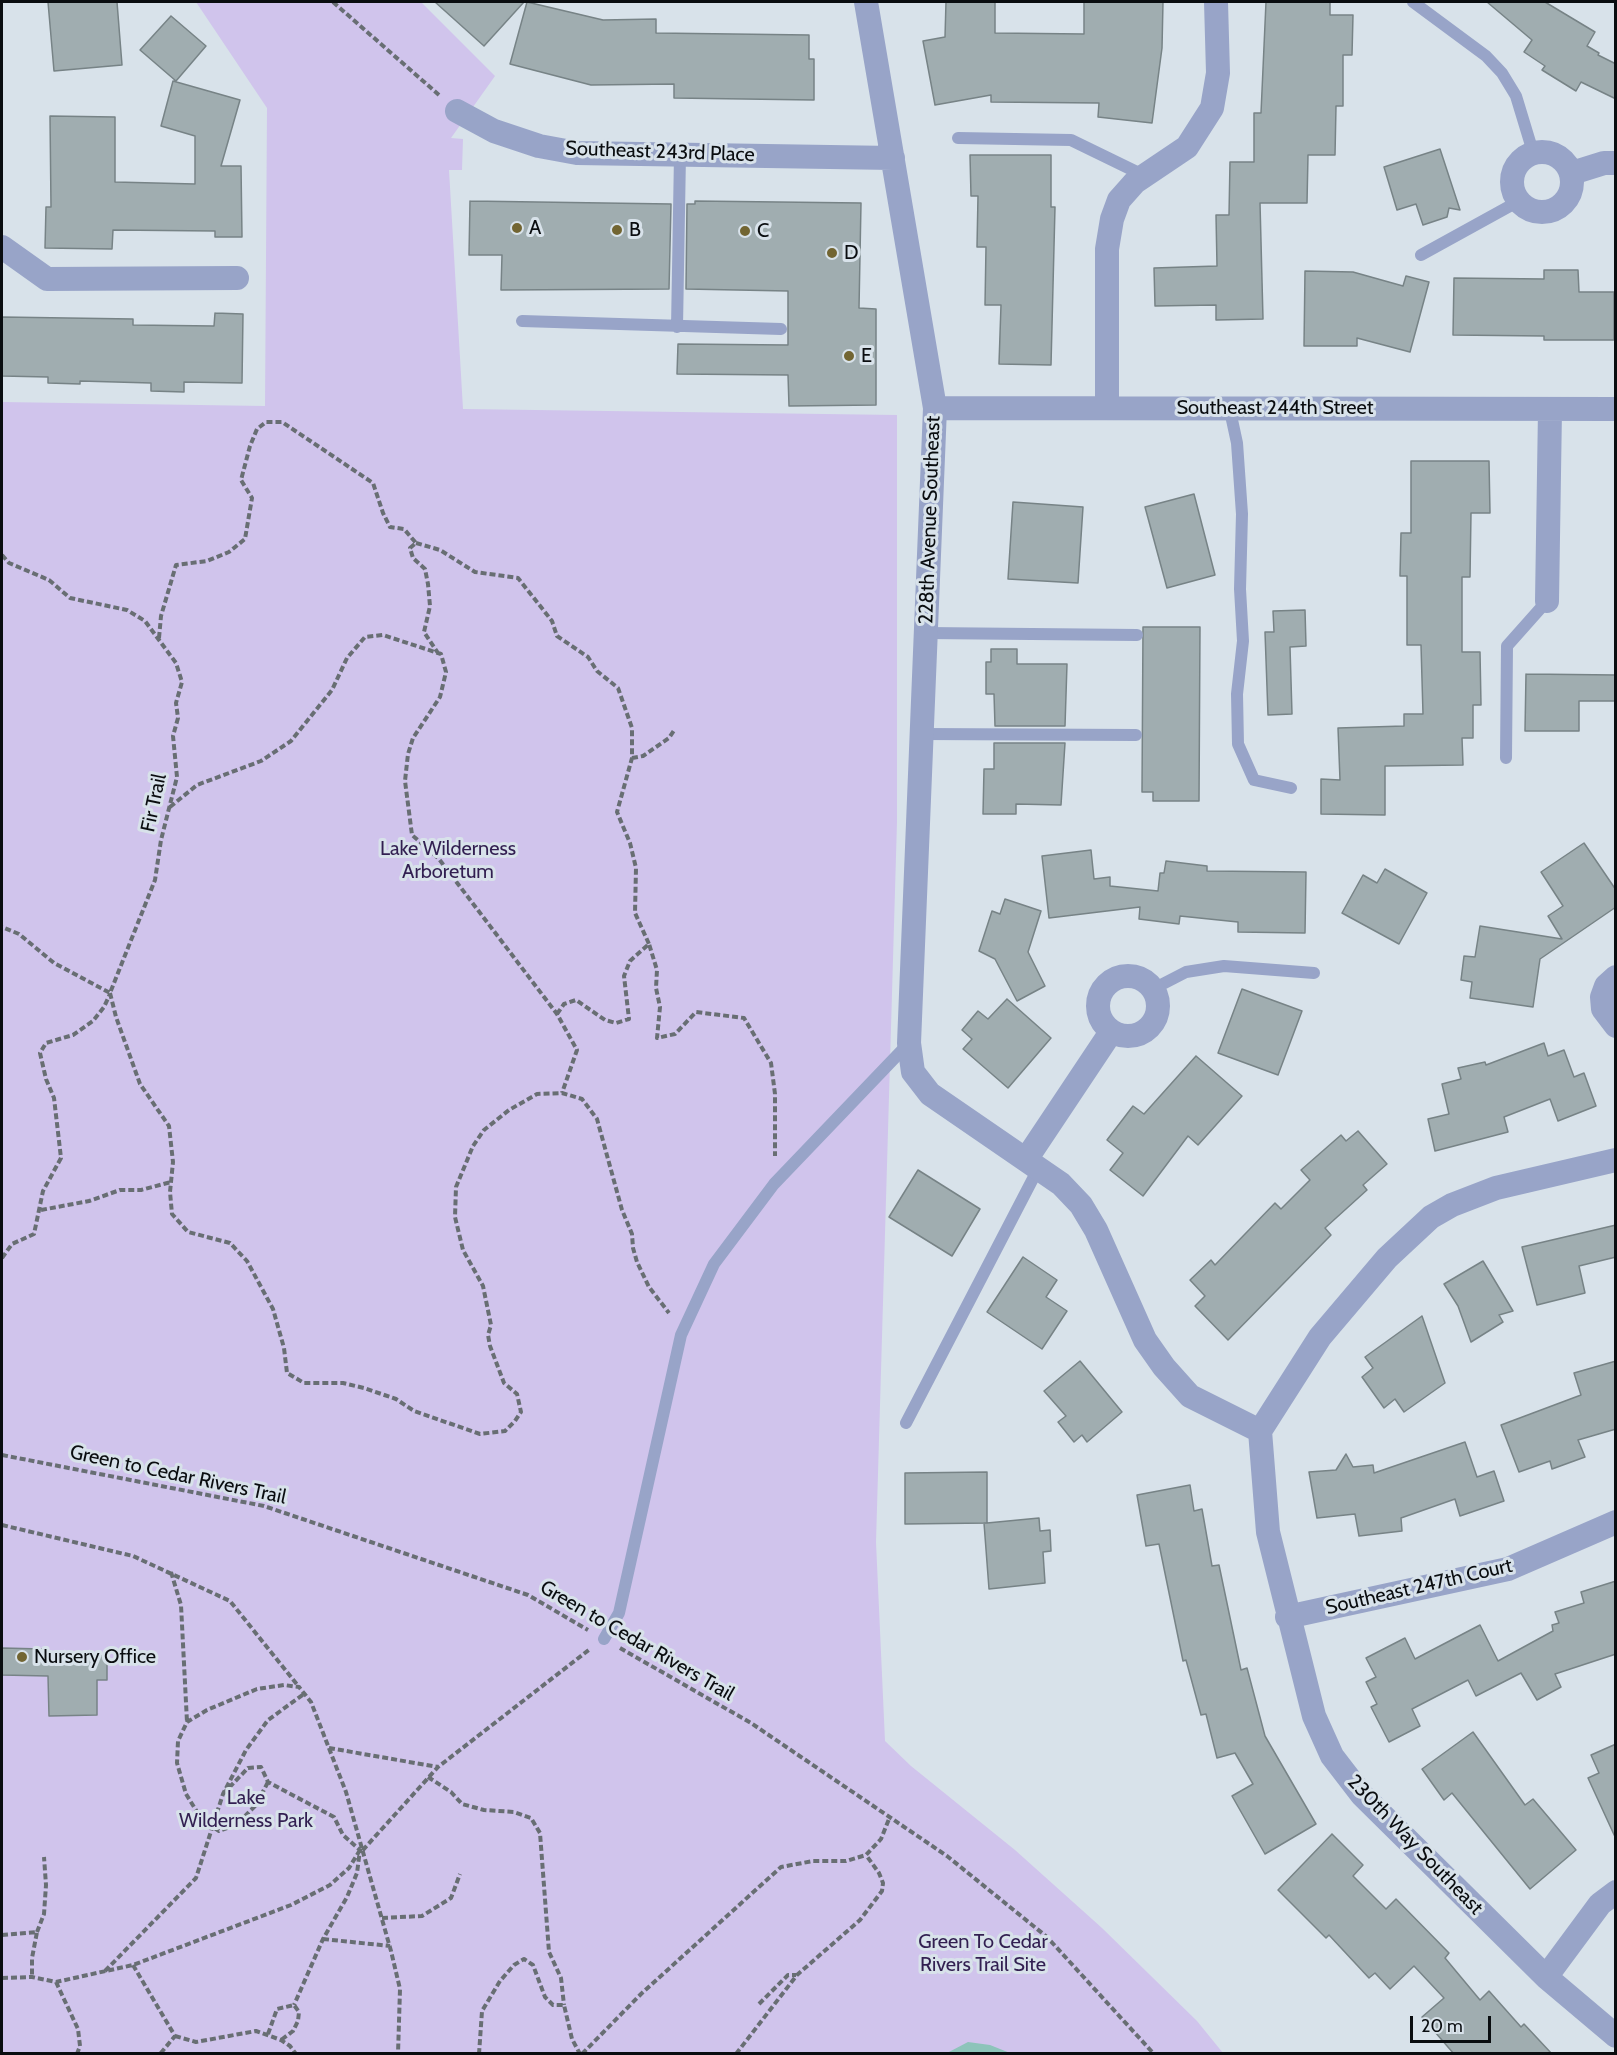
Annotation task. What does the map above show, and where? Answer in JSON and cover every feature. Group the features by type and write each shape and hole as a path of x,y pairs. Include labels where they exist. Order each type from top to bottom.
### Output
{"street":[{"name":"228th Avenue Southeast","path":"866,2 935,408 909,1044 913,1072 921,1085 1061,1184 1081,1205 1096,1230 1145,1340 1164,1367 1190,1396 1260,1431"},
{"path":"1107,408 1107,249 1112,219 1119,200 1144,176 1187,147 1212,108 1218,74 1216,2"},
{"name":"Southeast 243rd Place","path":"457,111 494,131 539,146 577,153 893,158"},
{"path":"1545,151 1557,154 1572,172 1573,184 1570,196 1562,205 1551,211 1540,212 1528,209 1513,191 1512,178 1515,167 1533,152 1545,151"},
{"path":"1572,172 1604,163 1616,163"},
{"path":"2,247 47,279 237,278"},
{"name":"Southeast 244th Street","path":"935,408 1229,406 1616,409"},
{"path":"1547,601 1550,410"},
{"path":"1122,976 1134,976 1145,980 1153,989 1158,1000 1158,1012 1149,1028 1134,1036 1122,1036 1111,1032 1102,1023 1097,1012 1097,1000 1102,989 1110,980 1122,976"},
{"path":"1616,977 1606,986 1602,997 1603,1009 1616,1026"},
{"path":"1033,1163 1111,1032"},
{"path":"1260,1431 1320,1337 1387,1258 1431,1217 1452,1205 1496,1188 1616,1160"},
{"name":"230th Way Southeast","path":"1260,1431 1268,1532 1287,1617 1314,1716 1332,1756 1362,1796 1546,1977 1616,2036"},
{"name":"Southeast 247th Court","path":"1287,1617 1508,1569 1616,1522"},
{"path":"1546,1977 1600,1905 1616,1892"}],"lane":[{"path":"1413,2 1486,56 1502,73 1516,96 1533,152"},
{"path":"958,138 1071,140 1144,176"},
{"path":"677,327 680,154"},
{"path":"1421,255 1519,201"},
{"path":"522,321 781,329"},
{"path":"1229,406 1237,443 1242,514 1240,589 1243,641 1237,694 1238,744 1254,780 1291,789"},
{"path":"1506,758 1507,646 1547,601"},
{"path":"926,633 1137,635"},
{"path":"922,734 1136,735"},
{"path":"1153,989 1185,972 1224,966 1314,973"},
{"path":"604,1639 619,1613 681,1335 714,1264 774,1184 909,1044"},
{"path":"906,1423 1033,1163"}],"path":[{"path":"333,2 457,111"},
{"path":"159,638 161,616 176,565 207,561 229,552 244,539 252,498 241,480 257,429 266,422 282,422 373,483 382,513 390,527 404,529 416,543 440,550 475,572 518,578 552,621 557,636 588,657 597,671 618,688 632,728 632,758 617,812 630,843 636,868 635,913 649,944 657,970 656,988 660,1007 657,1038 675,1034 696,1012 744,1018 771,1063 775,1094 774,1152 779,1177 774,1184"},
{"path":"416,543 410,548 413,558 425,569 430,606 424,632 439,653 446,672 440,697 412,738 408,754 405,781 412,835 439,859 557,1014 577,1050 562,1093"},
{"name":"Fir Trail","path":"2,555 9,563 49,580 70,598 127,610 145,621 176,663 182,682 176,703 178,718 173,736 177,777 161,840 155,880 104,1007 93,1020 73,1035 46,1043 40,1053 46,1079 54,1098 61,1158 43,1191 34,1234 12,1244 2,1258"},
{"path":"170,807 197,785 261,760 291,741 332,690 347,658 365,637 383,635 439,653"},
{"path":"632,758 643,756 669,738 675,729"},
{"path":"2,927 19,934 54,963 111,993 116,1017 140,1084 169,1126 173,1162 172,1214 188,1232 230,1243 247,1261 273,1309 284,1348 287,1373 304,1383 343,1383 364,1388 396,1400 414,1411 480,1434 505,1431 520,1413 517,1394 504,1383 490,1346 488,1335 490,1325 483,1286 463,1250 455,1217 456,1187 473,1146 484,1130 509,1110 537,1094 562,1093 582,1099 597,1119 622,1210 632,1234 633,1248 638,1262 649,1287 666,1308 681,1335"},
{"path":"557,1014 564,1004 576,1000 605,1020 616,1023 629,1019 624,976 630,962 649,944"},
{"path":"40,1210 89,1201 120,1190 141,1190 171,1182"},
{"name":"Green to Cedar Rivers Trail","path":"2,1455 264,1506 528,1595 751,1723 946,1856 1047,1937 1154,2054"},
{"path":"2,1525 134,1556 230,1601 311,1702 346,1792 390,1946 400,1989 398,2054"},
{"path":"171,1572 181,1605 187,1722 178,1741 177,1762 186,1794 202,1820 219,1831 236,1825 256,1805 268,1782"},
{"path":"2,1978 32,1977 56,1982 132,1965 291,1905 330,1885 350,1868 361,1851 438,1767 604,1639"},
{"path":"187,1722 207,1710 257,1689 284,1685 299,1687"},
{"path":"104,1972 196,1878 223,1794 246,1749 268,1720 304,1694"},
{"path":"328,1748 438,1767"},
{"path":"223,1794 249,1768 256,1765 261,1767 268,1782 334,1817 343,1835 361,1851"},
{"path":"428,1777 451,1792 462,1804 484,1810 514,1812 531,1818 540,1833 549,1952 561,1978 564,2005 572,2039 581,2054 641,1994 781,1867 813,1861 846,1861 866,1855 881,1839 889,1819"},
{"path":"268,2034 277,2010 294,2004 323,1939 357,1873 361,1851"},
{"path":"736,2054 796,1975 860,1920 882,1892 883,1883 879,1873 866,1855"},
{"path":"32,1977 32,1958 37,1932 44,1914 46,1885 44,1857"},
{"path":"382,1918 422,1916 451,1898 460,1874"},
{"path":"2,1935 37,1932"},
{"path":"323,1939 390,1946"},
{"path":"478,2054 482,2011 500,1981 514,1965 524,1959 533,1965 545,1997 553,2005 564,2005"},
{"path":"132,1965 175,2036 196,2042 256,2031 281,2040 296,2054"},
{"path":"759,2004 788,1975 796,1975"},
{"path":"56,1982 78,2029 80,2046 77,2054"},
{"path":"281,2040 292,2031 298,2021 299,2012 294,2004"},
{"path":"160,2054 175,2036"}],"green space":[{"name":"Lake Wilderness Arboretum","path":"196,2 421,2 495,76 451,138 463,139 462,170 449,170 463,409 897,415 897,822 876,1542 885,1741 911,1766 1015,1850 1102,1928 1197,2021 1223,2053 2,2054 2,402 265,406 267,108"}],"shaded area":[{"path":"968,2042 990,2045 1010,2053 947,2053"}],"building":[{"path":"48,2 117,2 122,65 54,71"},
{"path":"435,2 524,2 484,46"},
{"path":"527,2 603,20 656,19 656,33 809,35 809,59 814,59 814,100 674,98 674,84 591,85 510,64"},
{"path":"946,2 995,2 995,33 1084,34 1084,2 1163,2 1162,48 1152,123 1098,117 1099,103 991,102 991,95 935,105 923,41 945,37"},
{"path":"1266,2 1330,2 1330,15 1353,15 1352,55 1343,55 1343,106 1336,106 1335,155 1308,155 1307,203 1260,203 1263,319 1216,320 1216,305 1155,306 1154,268 1217,266 1216,215 1229,215 1230,162 1254,162 1254,113 1261,113"},
{"path":"1487,2 1545,2 1595,32 1587,46 1599,53 1598,55 1616,64 1616,99 1581,82 1576,91 1542,70 1545,66 1524,52 1532,40"},
{"path":"171,16 206,46 176,81 140,50"},
{"path":"173,81 240,100 221,166 241,166 242,237 215,237 215,231 113,230 112,249 45,248 46,207 51,207 50,116 115,117 115,182 195,184 195,136 161,126"},
{"path":"1440,149 1460,210 1449,208 1447,217 1423,225 1416,204 1397,210 1384,167"},
{"path":"970,155 1051,155 1051,207 1055,207 1051,365 999,364 1001,305 985,305 986,247 977,247 978,196 971,196"},
{"path":"470,201 671,204 669,289 501,290 502,255 469,255"},
{"path":"695,201 861,203 859,308 876,309 876,405 789,406 788,375 677,374 678,344 788,345 788,291 686,289 687,204 695,204"},
{"path":"1544,270 1578,270 1579,292 1614,292 1614,340 1544,340 1544,336 1453,335 1454,278 1544,279"},
{"path":"1305,271 1353,272 1403,286 1406,276 1429,282 1410,352 1357,338 1357,346 1304,346"},
{"path":"215,313 243,314 242,383 184,382 184,392 151,391 151,383 80,381 80,384 48,383 48,377 2,376 2,317 133,319 133,325 214,326"},
{"path":"1411,461 1489,461 1490,513 1471,513 1470,577 1462,577 1462,652 1480,652 1481,705 1473,705 1473,738 1462,738 1463,765 1385,766 1385,815 1321,814 1321,779 1340,780 1338,728 1404,726 1404,714 1423,714 1421,645 1407,645 1407,576 1400,576 1401,533 1411,533"},
{"path":"1194,494 1215,575 1167,588 1145,507"},
{"path":"1013,502 1083,507 1078,583 1008,579"},
{"path":"1305,610 1306,646 1290,647 1292,714 1268,715 1265,632 1274,632 1273,611"},
{"path":"1143,627 1200,627 1199,801 1153,801 1153,792 1142,792"},
{"path":"991,649 1017,649 1017,664 1067,664 1065,726 995,726 994,694 986,694 986,662 991,662"},
{"path":"1526,674 1616,675 1616,701 1579,701 1579,731 1525,731"},
{"path":"994,743 1065,743 1061,805 1016,804 1016,814 983,814 984,769 994,769"},
{"path":"1584,843 1616,890 1616,907 1540,959 1533,1007 1470,998 1472,982 1461,980 1464,956 1475,957 1480,926 1562,939 1548,916 1563,906 1541,872"},
{"path":"1091,850 1094,879 1110,877 1110,886 1158,891 1160,873 1164,873 1166,861 1207,866 1207,871 1306,872 1305,933 1238,932 1238,922 1180,916 1179,924 1139,919 1140,907 1049,918 1042,856"},
{"path":"1385,869 1427,893 1399,944 1342,913 1363,875 1377,883"},
{"path":"1005,899 1041,911 1028,952 1045,986 1017,1001 995,959 979,951 992,911 1000,914"},
{"path":"1242,989 1302,1011 1278,1075 1218,1053"},
{"path":"1007,999 1051,1038 1008,1088 963,1049 972,1039 962,1030 978,1011 988,1019"},
{"path":"1544,1043 1548,1056 1564,1050 1574,1077 1584,1073 1596,1106 1558,1121 1550,1099 1504,1117 1508,1132 1435,1151 1428,1119 1449,1114 1442,1084 1461,1079 1458,1068 1485,1062 1486,1065"},
{"path":"1196,1056 1242,1096 1198,1145 1188,1136 1143,1196 1110,1170 1123,1153 1107,1140 1133,1106 1144,1114"},
{"path":"1358,1131 1387,1164 1363,1185 1367,1190 1325,1228 1331,1235 1228,1340 1195,1306 1205,1296 1190,1280 1211,1260 1215,1265 1275,1203 1281,1209 1310,1180 1301,1170 1341,1135 1346,1141"},
{"path":"918,1170 980,1209 952,1256 889,1217"},
{"path":"1616,1225 1616,1257 1579,1266 1585,1293 1537,1305 1522,1247"},
{"path":"1023,1257 1057,1280 1046,1297 1067,1311 1042,1349 987,1312"},
{"path":"1483,1261 1513,1311 1499,1315 1503,1322 1471,1342 1458,1306 1444,1284"},
{"path":"1422,1316 1445,1383 1404,1412 1395,1399 1384,1408 1362,1377 1373,1368 1365,1357"},
{"path":"1080,1361 1122,1412 1087,1442 1082,1435 1074,1442 1058,1422 1066,1416 1044,1391"},
{"path":"1616,1361 1616,1429 1578,1440 1585,1457 1552,1469 1550,1461 1519,1472 1501,1425 1581,1395 1574,1373"},
{"path":"1465,1442 1477,1477 1494,1471 1504,1501 1460,1516 1455,1499 1401,1518 1402,1531 1359,1536 1355,1514 1317,1518 1309,1472 1336,1470 1346,1454 1353,1467 1373,1465 1374,1473"},
{"path":"987,1472 987,1523 1039,1518 1040,1531 1050,1530 1051,1551 1043,1552 1045,1583 989,1589 984,1523 905,1524 905,1473"},
{"path":"1190,1485 1194,1511 1202,1509 1212,1566 1219,1565 1241,1670 1247,1668 1265,1736 1316,1824 1265,1854 1232,1796 1253,1784 1235,1753 1217,1758 1206,1714 1201,1715 1186,1660 1183,1661 1159,1544 1146,1546 1137,1495"},
{"path":"1616,1581 1616,1654 1555,1674 1561,1687 1537,1700 1521,1673 1476,1696 1468,1680 1412,1709 1420,1726 1389,1742 1371,1707 1377,1704 1366,1682 1376,1677 1366,1658 1405,1638 1415,1659 1480,1625 1498,1661 1553,1631 1552,1625 1559,1623 1555,1612 1584,1603 1581,1592"},
{"path":"2,1648 42,1649 42,1655 107,1655 107,1680 97,1680 97,1715 49,1716 48,1676 2,1675"},
{"path":"1473,1732 1525,1805 1533,1799 1576,1850 1530,1889 1452,1793 1444,1800 1422,1769"},
{"path":"1616,1744 1616,1839 1588,1778 1599,1773 1591,1755"},
{"path":"1332,1834 1363,1865 1353,1876 1386,1909 1396,1899 1449,1953 1445,1958 1480,2000 1489,1991 1521,2027 1524,2024 1552,2054 1454,2054 1422,2017 1444,1998 1414,1966 1390,1989 1375,1973 1369,1978 1329,1935 1326,1938 1278,1890"}],"place":[{"name":"A","path":"517,228"},
{"name":"B","path":"617,230"},
{"name":"C","path":"745,231"},
{"name":"D","path":"832,253"},
{"name":"E","path":"849,356"},
{"name":"Nursery Office","path":"22,1657"}],"park label":[{"name":"Lake Wilderness Park","path":"246,1810"},
{"name":"Green To Cedar Rivers Trail Site","path":"983,1954"}]}
